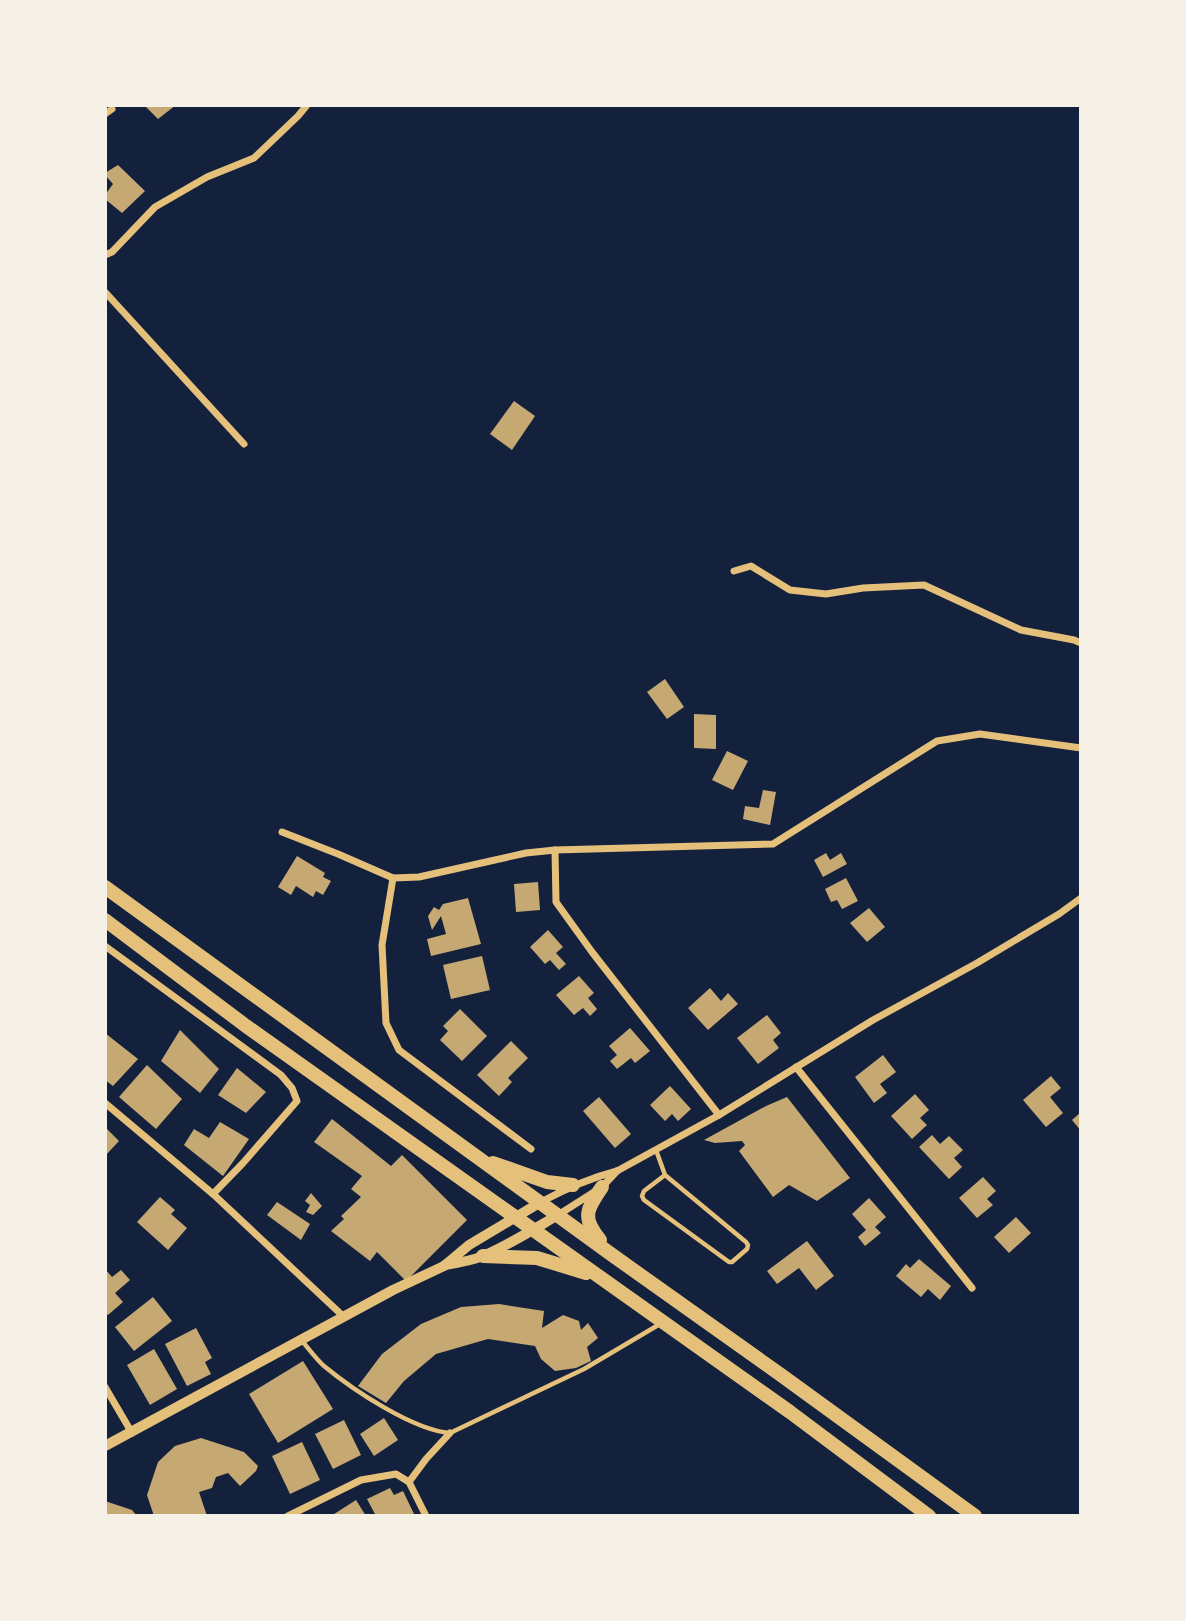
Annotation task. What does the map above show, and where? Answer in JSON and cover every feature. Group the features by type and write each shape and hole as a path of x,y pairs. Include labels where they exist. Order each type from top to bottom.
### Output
{"highway":[{"path":"105,887 975,1516"},
{"path":"105,920 246,1026 790,1412 929,1516"},
{"path":"478,1158 547,1182 573,1185"},
{"path":"603,1187 590,1205 587,1218 592,1230 615,1257"},
{"path":"483,1256 537,1258 601,1278"}],"street":[{"path":"105,255 112,252 155,207 207,177 254,158 307,105"},
{"path":"105,292 244,444"},
{"path":"734,571 751,566 790,590 826,594 863,588 924,586 1021,630 1081,643"},
{"path":"282,832 393,878 419,877 526,853 555,850 773,844 937,741 980,734 1081,748"},
{"path":"555,850 556,902 719,1115"},
{"path":"393,878 383,945 386,1023 399,1050 531,1149"},
{"path":"444,1266 469,1245 541,1202 573,1185 617,1171 719,1115 873,1020 1048,922 1081,898"},
{"path":"105,946 281,1075 292,1088 297,1101 213,1194"},
{"path":"796,1067 972,1288"},
{"path":"105,1103 213,1194 344,1317"},
{"path":"105,1446 393,1290 444,1266 483,1256 533,1230 603,1187 617,1171"},
{"path":"105,1387 132,1433"},
{"path":"409,1482 450,1433"},
{"path":"288,1516 361,1480 396,1474 409,1482 426,1516"}],"lane":[{"path":"656,1150 665,1175 746,1242 747,1249 729,1262 644,1200 644,1191 665,1175"},
{"path":"301,1341 323,1364 363,1394 407,1419 440,1433 450,1433 583,1369 663,1322"}],"building":[{"path":"144,105 176,105 158,119"},
{"path":"118,165 145,191 122,213 105,199 113,184 105,173"},
{"path":"514,401 535,416 512,450 490,434"},
{"path":"665,679 684,707 667,719 647,692"},
{"path":"694,714 716,715 716,749 694,748"},
{"path":"727,751 748,761 733,790 712,780"},
{"path":"763,790 776,792 770,825 743,819 745,806 759,808"},
{"path":"826,853 830,860 841,853 847,864 823,877 814,860"},
{"path":"297,856 325,873 323,877 331,881 323,895 316,891 313,897 296,886 291,895 278,887"},
{"path":"846,878 858,901 842,909 837,900 831,902 825,889"},
{"path":"538,882 540,910 516,912 514,884"},
{"path":"468,898 481,944 431,956 427,939 446,934 441,916 432,930 428,916 434,907 439,910 443,904"},
{"path":"869,908 885,927 867,942 850,923"},
{"path":"548,930 563,947 556,953 566,964 559,970 550,960 545,964 530,947"},
{"path":"482,956 490,990 451,999 443,965"},
{"path":"579,976 594,993 588,998 597,1009 590,1016 583,1008 574,1015 556,995"},
{"path":"710,988 721,1001 728,993 738,1004 708,1030 688,1008"},
{"path":"460,1009 487,1036 462,1061 440,1040 448,1031 443,1026"},
{"path":"767,1015 781,1033 773,1040 779,1048 758,1064 737,1038"},
{"path":"630,1028 650,1051 635,1063 631,1058 617,1069 610,1061 617,1055 609,1046"},
{"path":"180,1030 219,1069 200,1093 161,1061"},
{"path":"105,1033 138,1059 113,1086 105,1080"},
{"path":"511,1041 528,1058 508,1078 512,1082 499,1096 477,1075"},
{"path":"883,1055 896,1072 880,1084 887,1093 874,1103 855,1077"},
{"path":"147,1065 182,1099 156,1129 119,1097"},
{"path":"237,1068 266,1092 246,1113 218,1095"},
{"path":"1051,1076 1061,1088 1050,1097 1063,1113 1046,1127 1023,1100"},
{"path":"670,1086 691,1109 678,1121 672,1114 665,1121 650,1105"},
{"path":"915,1094 929,1110 920,1118 927,1125 912,1139 891,1116"},
{"path":"599,1097 631,1134 615,1148 583,1111"},
{"path":"787,1097 850,1178 817,1201 789,1185 773,1197 739,1151 745,1145 742,1141 715,1143 704,1140"},
{"path":"1081,1112 1081,1131 1072,1120"},
{"path":"332,1119 391,1166 402,1155 467,1220 406,1281 377,1252 370,1261 331,1231 344,1219 341,1216 361,1197 351,1189 362,1176 314,1142"},
{"path":"220,1122 249,1139 223,1176 184,1145 194,1129 209,1138"},
{"path":"105,1127 119,1141 105,1156"},
{"path":"932,1135 940,1144 949,1136 963,1150 954,1158 962,1167 949,1179 919,1147"},
{"path":"983,1177 996,1191 987,1199 993,1205 977,1218 959,1198"},
{"path":"311,1193 322,1206 313,1215 306,1212 310,1205 305,1201"},
{"path":"160,1197 175,1210 171,1214 187,1228 168,1250 137,1222"},
{"path":"869,1198 886,1217 875,1227 881,1233 865,1246 858,1237 866,1230 852,1214"},
{"path":"277,1202 310,1224 301,1240 267,1215"},
{"path":"1016,1217 1031,1233 1009,1253 994,1237"},
{"path":"807,1241 834,1276 816,1290 799,1268 777,1284 767,1271"},
{"path":"919,1259 951,1286 940,1300 928,1289 921,1297 896,1276 906,1264 910,1268"},
{"path":"105,1269 112,1277 121,1270 130,1280 115,1293 123,1302 108,1315 105,1312"},
{"path":"153,1297 172,1321 134,1351 115,1327"},
{"path":"499,1304 544,1311 542,1328 563,1315 579,1321 581,1330 588,1323 598,1338 587,1347 591,1361 576,1368 555,1371 541,1359 535,1346 488,1339 436,1354 404,1381 386,1403 358,1386 382,1354 421,1324 461,1307"},
{"path":"196,1328 212,1358 205,1362 211,1374 187,1386 165,1344"},
{"path":"154,1349 177,1389 150,1405 127,1365"},
{"path":"303,1361 333,1409 278,1443 249,1394"},
{"path":"384,1418 398,1440 374,1456 360,1434"},
{"path":"344,1420 361,1455 333,1469 315,1434"},
{"path":"201,1438 244,1452 258,1466 256,1471 240,1486 228,1473 216,1477 212,1488 199,1492 207,1516 154,1516 147,1495 158,1462 175,1446"},
{"path":"302,1442 320,1480 290,1494 272,1456"},
{"path":"390,1488 394,1495 403,1491 415,1516 376,1516 367,1499"},
{"path":"356,1500 366,1516 331,1516"},
{"path":"105,1501 132,1510 137,1516 105,1516"}]}
